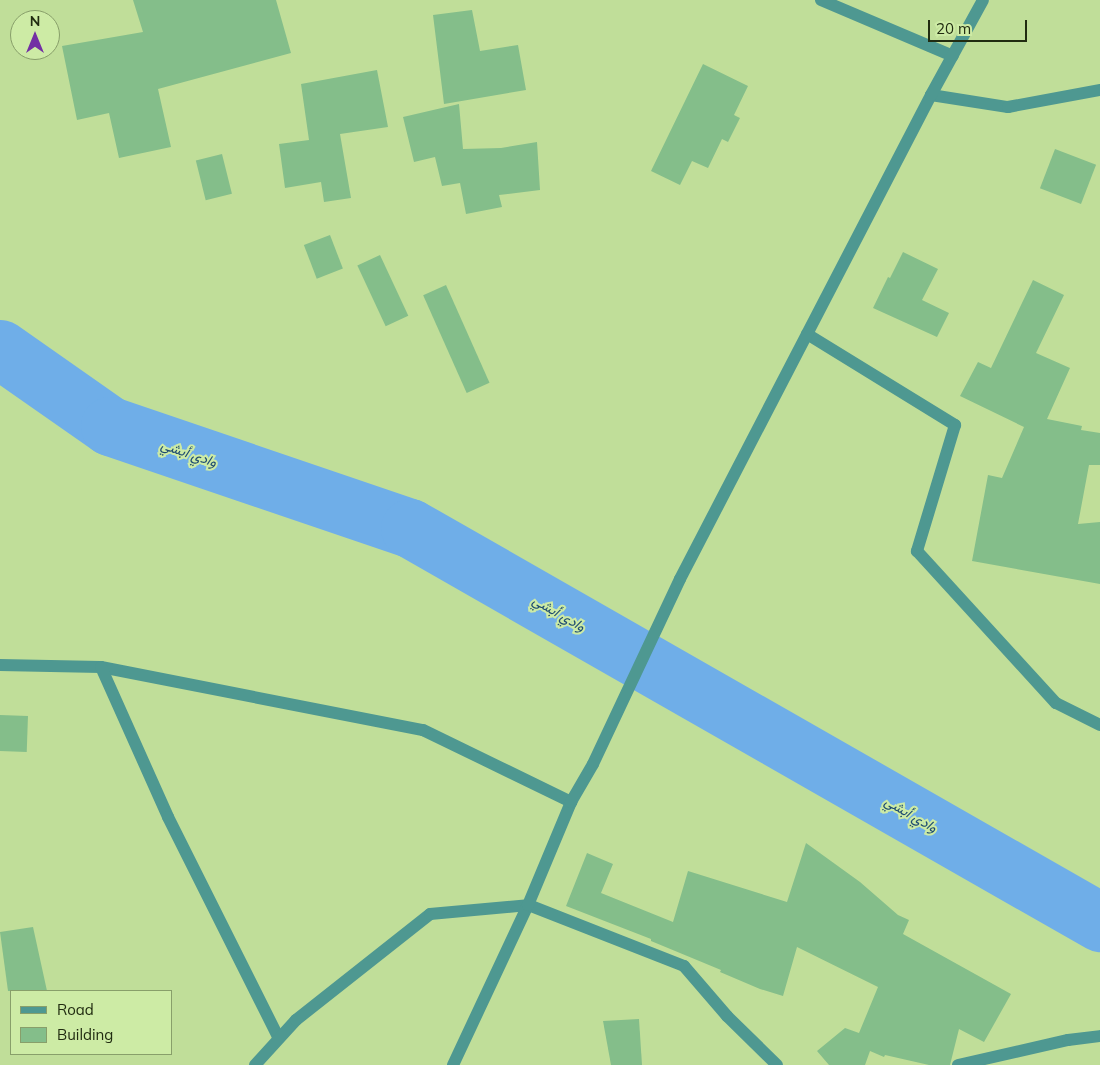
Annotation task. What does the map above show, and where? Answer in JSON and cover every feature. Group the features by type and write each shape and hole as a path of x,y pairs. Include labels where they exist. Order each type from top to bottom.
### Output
{"street":[{"path":"821,0 953,56"},
{"path":"453,1065 528,905 571,802 593,764 680,579 931,95 983,0"},
{"path":"931,95 1008,107 1100,90"},
{"path":"807,334 955,425 918,551 1056,703 1100,725"},
{"path":"0,665 100,667 423,730 571,802"},
{"path":"100,667 168,817 278,1037"},
{"path":"255,1065 278,1037 296,1020 430,914 528,905 684,966 727,1016 777,1065"},
{"path":"958,1065 1068,1040 1100,1036"}],"building":[{"path":"133,0 276,0 291,53 158,89 171,147 119,158 109,113 77,120 62,46 143,32"},
{"path":"472,10 480,51 518,45 526,90 444,104 433,15"},
{"path":"703,64 748,86 734,115 740,118 728,142 722,139 708,168 692,161 680,185 651,171"},
{"path":"377,70 388,127 340,134 351,198 324,202 321,182 285,188 279,144 309,140 301,84"},
{"path":"459,104 463,149 501,148 537,142 540,190 499,195 502,207 466,214 460,183 442,186 435,157 414,162 403,117"},
{"path":"1055,149 1096,165 1081,204 1040,188"},
{"path":"222,154 232,194 206,200 196,161"},
{"path":"330,235 343,269 317,279 304,245"},
{"path":"903,252 938,269 922,300 949,313 937,337 873,308"},
{"path":"380,255 408,316 386,326 357,266"},
{"path":"1033,280 1064,295 1036,353 1070,368 1047,419 1082,426 1081,430 1100,433 1100,465 1089,465 1078,524 1100,522 1100,584 972,561 988,475 1002,478 1024,427 960,396 978,362 991,368"},
{"path":"446,285 490,383 467,393 423,295"},
{"path":"0,715 28,716 27,752 0,751"},
{"path":"806,843 860,882 898,915 909,920 903,934 1011,994 984,1042 959,1029 950,1065 929,1065 885,1055 884,1057 870,1051 865,1065 829,1065 817,1051 845,1028 859,1033 878,987 797,947 783,996 760,989 720,972 721,970 651,941 651,939 566,906 587,853 613,864 601,893 673,922 688,871 787,902"},
{"path":"33,927 47,990 8,991 0,932"},
{"path":"639,1019 642,1065 611,1065 603,1021"}],"waterway":[{"name":"وادي أبشي","path":"0,349 110,426 410,528 1100,922"}]}
